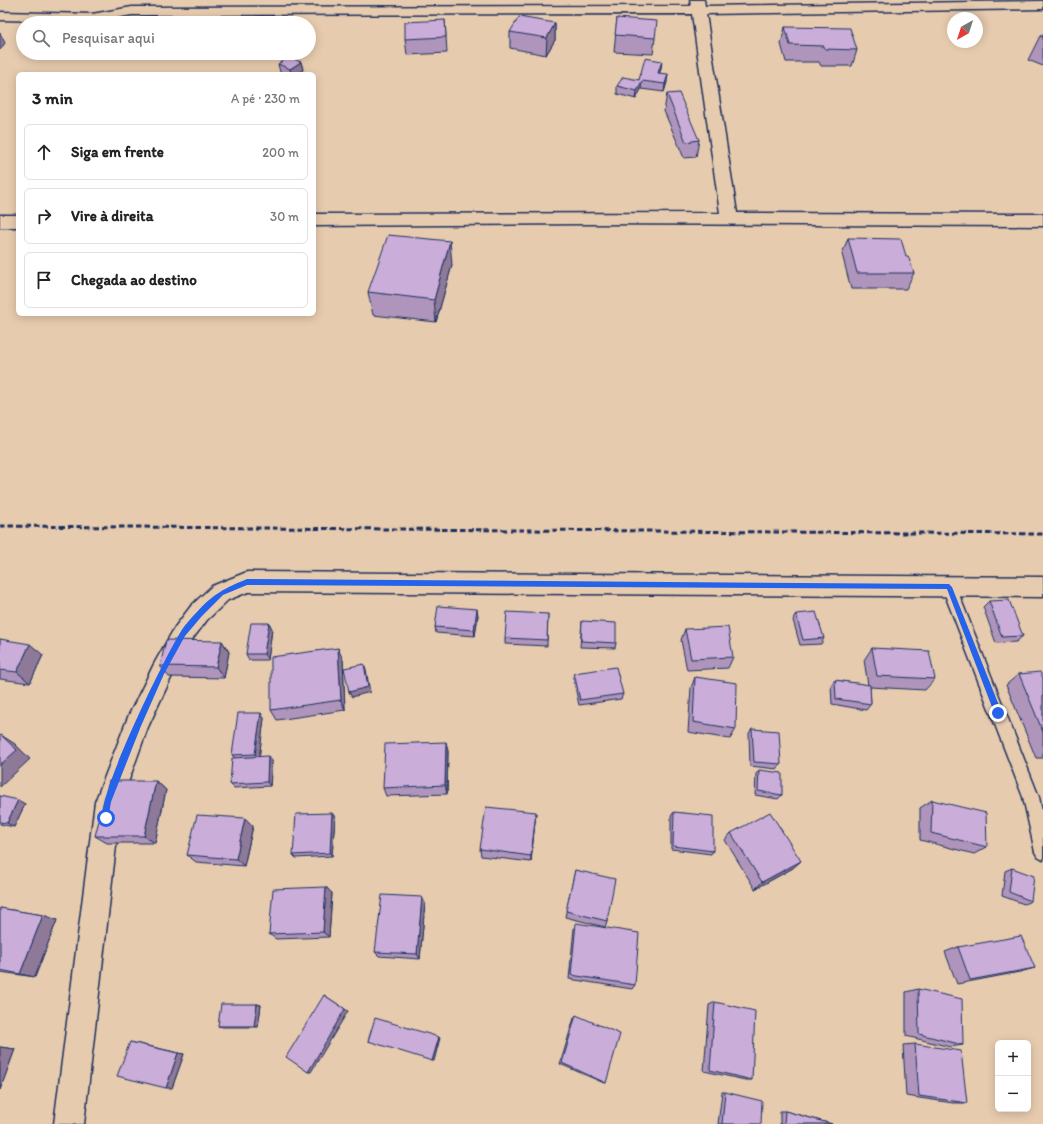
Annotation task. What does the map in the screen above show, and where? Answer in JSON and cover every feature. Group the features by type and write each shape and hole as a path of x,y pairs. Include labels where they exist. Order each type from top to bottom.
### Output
{"street":[{"path":"115,0 132,11"},
{"path":"0,16 57,11 95,12 362,5 1043,5"},
{"path":"697,5 729,218"},
{"path":"316,220 729,218 1043,220"},
{"path":"0,222 16,221"},
{"path":"69,1124 108,802 137,725 162,672 183,634 199,613 220,593 247,582 1043,587"}],"lane":[{"path":"949,587 1031,796 1043,852"}],"building":[{"path":"519,17 555,23 547,38 510,32"},
{"path":"617,18 657,21 655,38 615,35"},
{"path":"445,20 446,37 405,39 405,22"},
{"path":"785,27 850,28 857,50 825,49 824,46 790,45"},
{"path":"645,58 662,61 658,73 668,74 665,84 642,81 637,91 617,86 623,77 639,80"},
{"path":"284,60 296,60 301,62 290,69 278,64"},
{"path":"679,93 699,140 686,142 667,94"},
{"path":"388,235 450,241 434,300 368,292"},
{"path":"848,238 901,239 906,256 908,256 914,273 857,273"},
{"path":"1009,600 1023,636 1002,637 989,601"},
{"path":"438,606 477,609 474,630 435,627"},
{"path":"507,612 548,614 547,640 505,638"},
{"path":"816,612 824,638 803,640 796,614"},
{"path":"582,621 616,623 616,643 581,641"},
{"path":"251,623 269,623 264,654 246,654"},
{"path":"728,627 733,657 691,659 685,629"},
{"path":"0,639 30,644 17,672 0,670"},
{"path":"166,640 222,641 216,667 160,666"},
{"path":"338,648 341,700 271,710 271,657"},
{"path":"872,648 929,651 935,679 877,676"},
{"path":"364,664 368,687 349,692 344,668"},
{"path":"616,667 623,694 580,700 574,673"},
{"path":"1040,672 1043,678 1043,732 1019,674"},
{"path":"695,677 737,683 736,729 693,722"},
{"path":"835,680 870,685 871,704 836,699"},
{"path":"238,713 261,713 255,754 232,755"},
{"path":"752,729 779,731 781,764 754,762"},
{"path":"1,735 17,750 0,765 0,736"},
{"path":"446,742 445,785 383,788 385,744"},
{"path":"268,756 267,782 230,784 232,758"},
{"path":"759,770 782,773 782,795 758,791"},
{"path":"109,781 156,781 144,836 95,836"},
{"path":"0,796 18,800 7,823 0,822"},
{"path":"932,800 986,813 987,847 931,833"},
{"path":"486,807 536,812 531,856 480,849"},
{"path":"674,812 713,816 713,851 673,846"},
{"path":"770,812 801,861 762,882 731,833"},
{"path":"332,813 330,853 293,855 296,814"},
{"path":"197,815 245,818 236,859 187,855"},
{"path":"1012,868 1034,876 1031,901 1009,892"},
{"path":"575,870 615,879 607,921 566,911"},
{"path":"326,887 323,932 269,934 273,889"},
{"path":"382,895 422,897 417,954 375,952"},
{"path":"0,908 43,915 20,974 0,970"},
{"path":"576,923 639,933 635,985 571,975"},
{"path":"1021,936 1035,968 970,980 958,947"},
{"path":"918,989 962,999 963,1045 919,1034"},
{"path":"324,995 345,1009 308,1072 286,1057"},
{"path":"715,1002 755,1011 752,1080 710,1070"},
{"path":"221,1004 257,1004 254,1026 218,1026"},
{"path":"576,1015 620,1034 606,1083 562,1063"},
{"path":"375,1018 439,1037 432,1061 368,1041"},
{"path":"130,1042 178,1053 166,1088 117,1076"},
{"path":"915,1044 961,1051 967,1103 919,1096"},
{"path":"725,1092 762,1101 761,1124 722,1124"},
{"path":"785,1111 832,1124 784,1124"}],"railway":[{"path":"0,526 1043,534"}],"route":[{"path":"106,818 108,802 137,725 162,672 183,634 199,613 220,593 247,582 949,587 998,713"}]}
